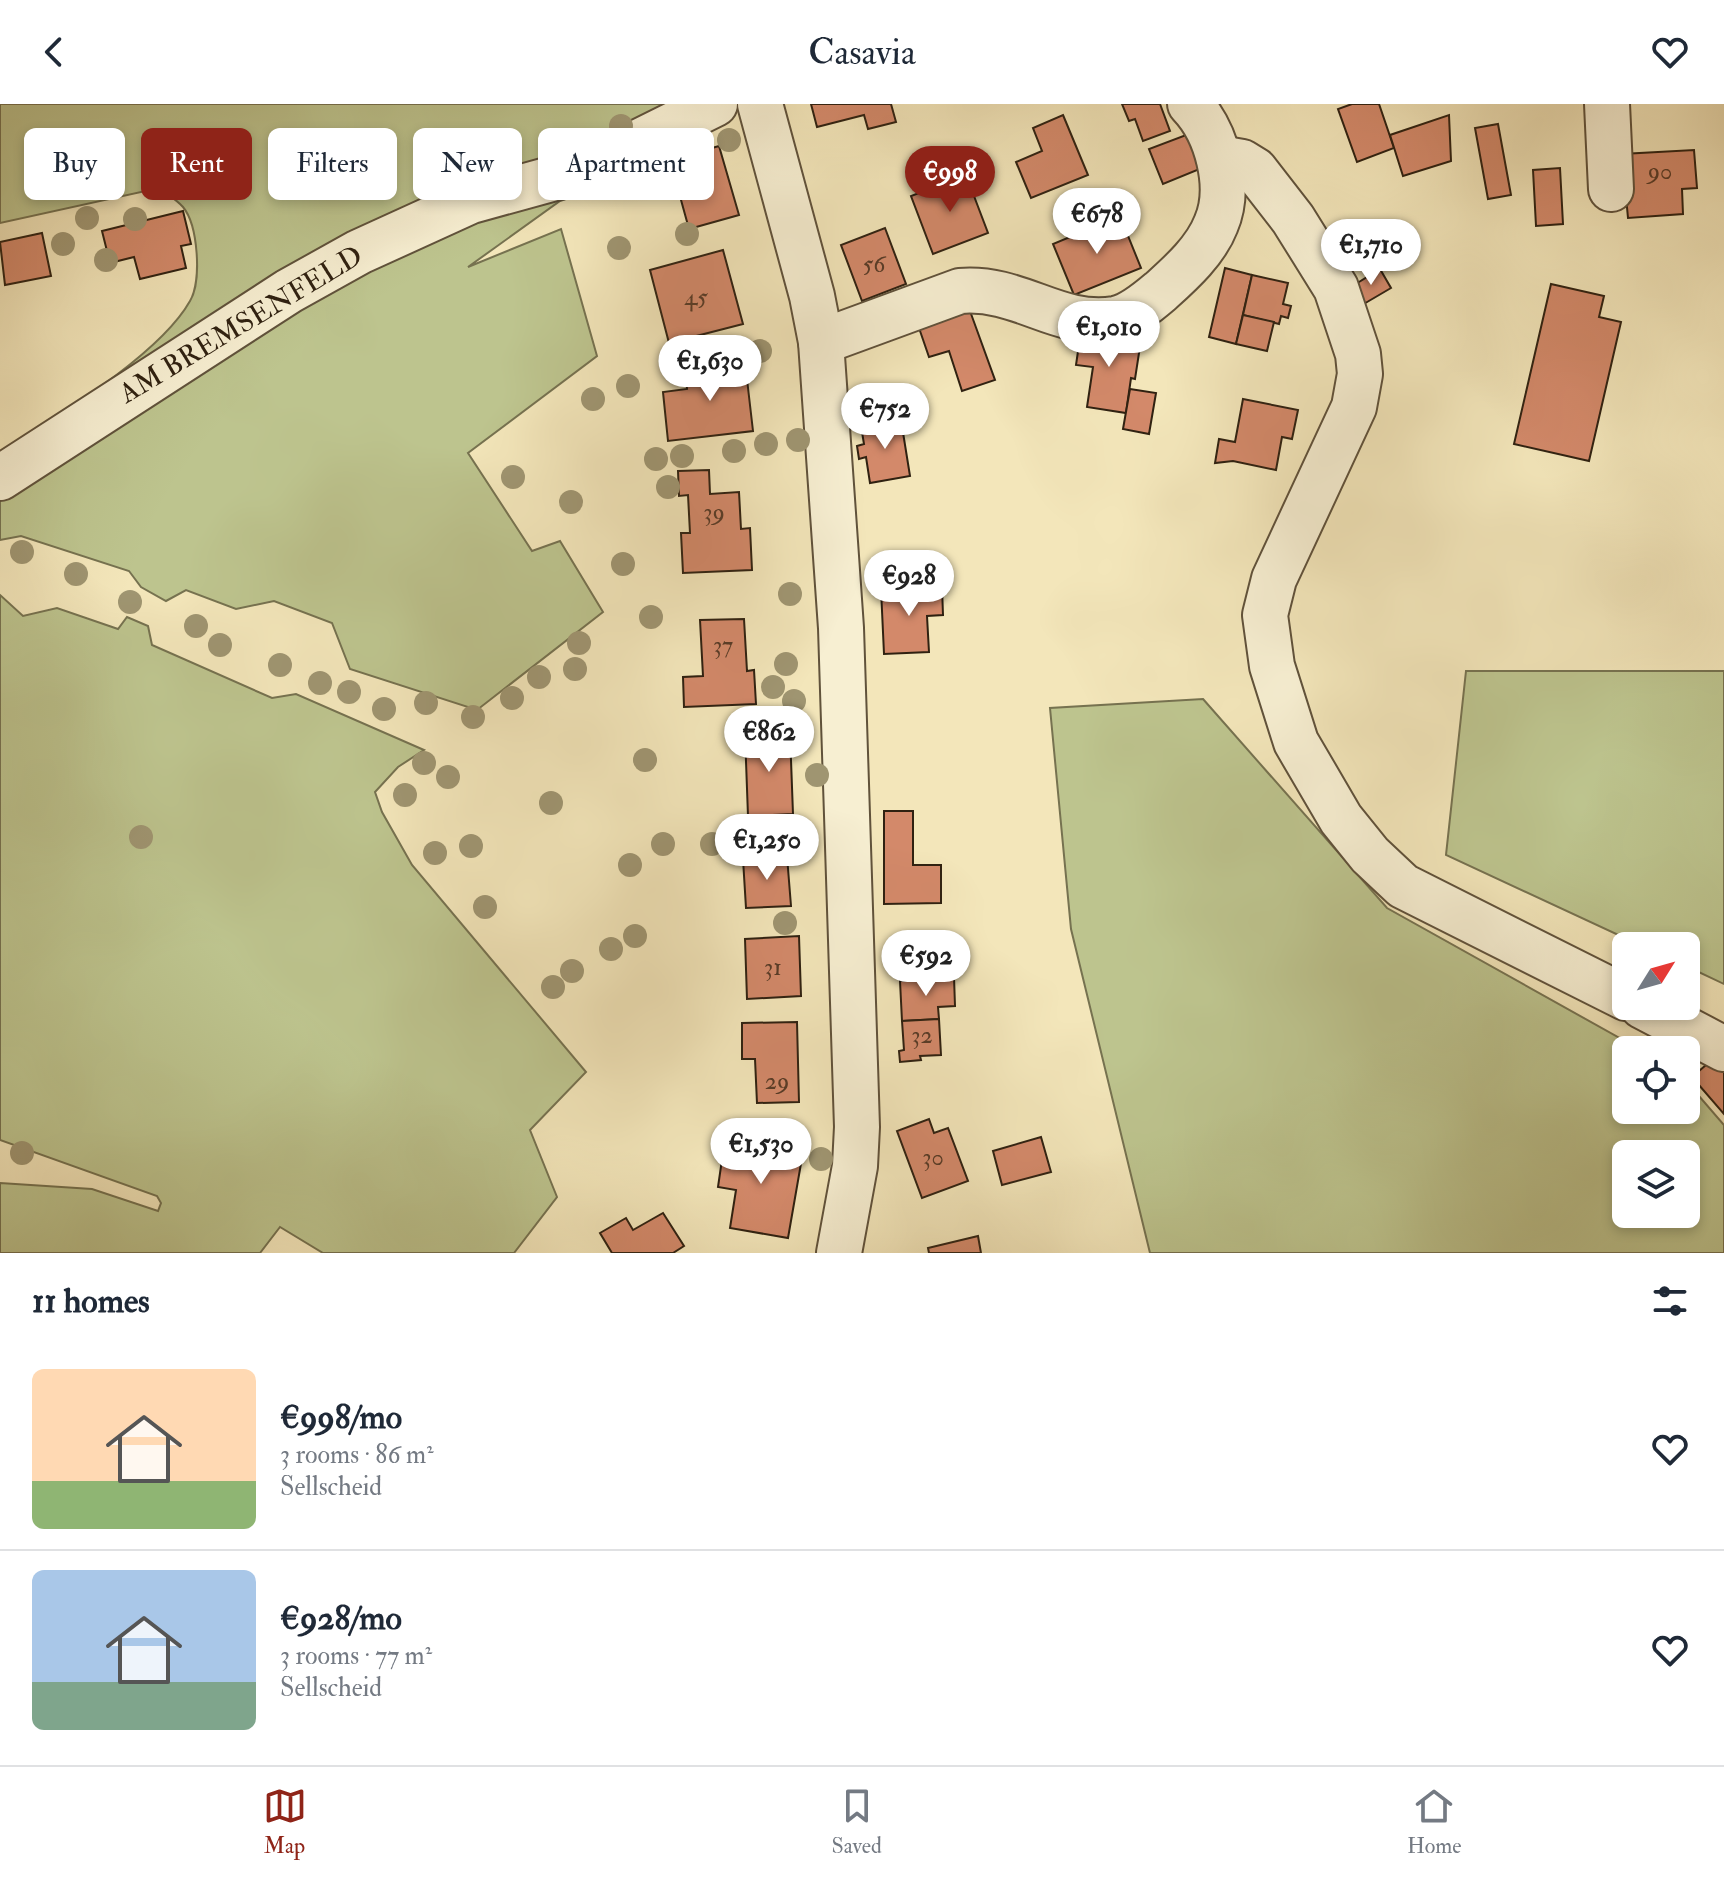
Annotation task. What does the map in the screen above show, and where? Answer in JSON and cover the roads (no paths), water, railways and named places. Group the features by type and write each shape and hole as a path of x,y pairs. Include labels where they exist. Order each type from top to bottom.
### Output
{"street":[{"name":"AM BREMSENFELD","path":"0,478 289,291 359,252 471,201 580,171 715,104"},
{"path":"760,104 821,342 840,597 857,1127 855,1166 839,1253"},
{"path":"821,342 960,291 983,289 1003,293 1085,321 1118,318 1133,312 1183,271 1210,236 1219,213 1216,142 1206,123 1190,104"},
{"path":"1607,104 1611,189"},
{"path":"1219,158 1242,162 1255,170 1293,219 1336,288 1358,354 1360,374 1354,407 1274,579 1265,615 1272,666 1296,742 1341,819 1370,855 1403,886 1612,991"},
{"path":"1669,1020 1724,1049"}]}
